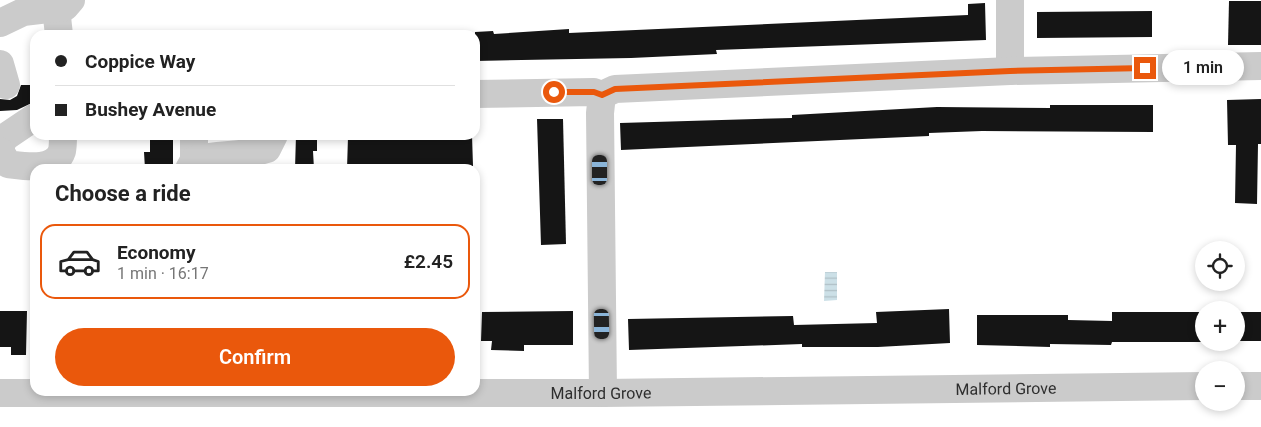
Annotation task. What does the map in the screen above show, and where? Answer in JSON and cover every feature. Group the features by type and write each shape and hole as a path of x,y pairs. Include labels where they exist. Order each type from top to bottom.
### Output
{"street":[{"path":"1010,0 1010,71"},
{"path":"0,23 23,12 64,4 60,30"},
{"path":"480,94 594,92 602,95 615,89 1010,71 1261,66"},
{"path":"602,95 600,113 602,393"},
{"path":"30,120 4,138 0,149 8,164 30,166"},
{"path":"47,164 56,160 62,152 63,140"},
{"path":"192,154 206,157 252,154 267,149 272,140"},
{"name":"Malford Grove","path":"480,393 1195,386"},
{"path":"1245,386 1261,386"},
{"name":"Malford Grove","path":"0,393 30,391"}],"shaded area":[{"path":"825,272 837,272 837,300 824,301"}],"building":[{"path":"1229,1 1261,1 1261,45 1228,45"},
{"path":"985,3 986,40 716,50 717,54 631,58 480,61 480,32 493,31 494,34 569,29 569,33 968,15 968,4"},
{"path":"1152,11 1152,37 1037,38 1037,12"},
{"path":"21,85 30,85 30,104 17,110 0,111 0,99 10,100 17,96"},
{"path":"1261,99 1261,144 1258,144 1257,204 1235,203 1236,145 1228,145 1227,100"},
{"path":"1050,105 1153,105 1153,132 982,131 929,133 929,136 621,150 620,123 792,118 792,115 937,107 1050,108"},
{"path":"537,119 563,119 566,244 541,245"},
{"path":"150,140 173,140 173,164 145,164 144,152 150,152"},
{"path":"296,140 317,140 317,151 313,151 314,164 295,164"},
{"path":"348,140 472,140 473,164 347,164"},
{"path":"949,309 950,343 878,347 802,347 802,344 629,350 628,319 793,316 794,325 877,323 876,312"},
{"path":"0,311 27,311 26,355 11,355 11,347 0,347"},
{"path":"573,311 573,345 524,345 524,351 491,350 492,341 481,341 482,312"},
{"path":"1112,312 1195,312 1195,342 1112,342 1111,345 1050,344 1050,347 977,345 977,315 1068,315 1068,320 1112,321"},
{"path":"1245,312 1261,312 1261,341 1245,341"}],"route":[{"path":"554,92 594,92 602,95 615,89 1010,71 1145,68"}]}
